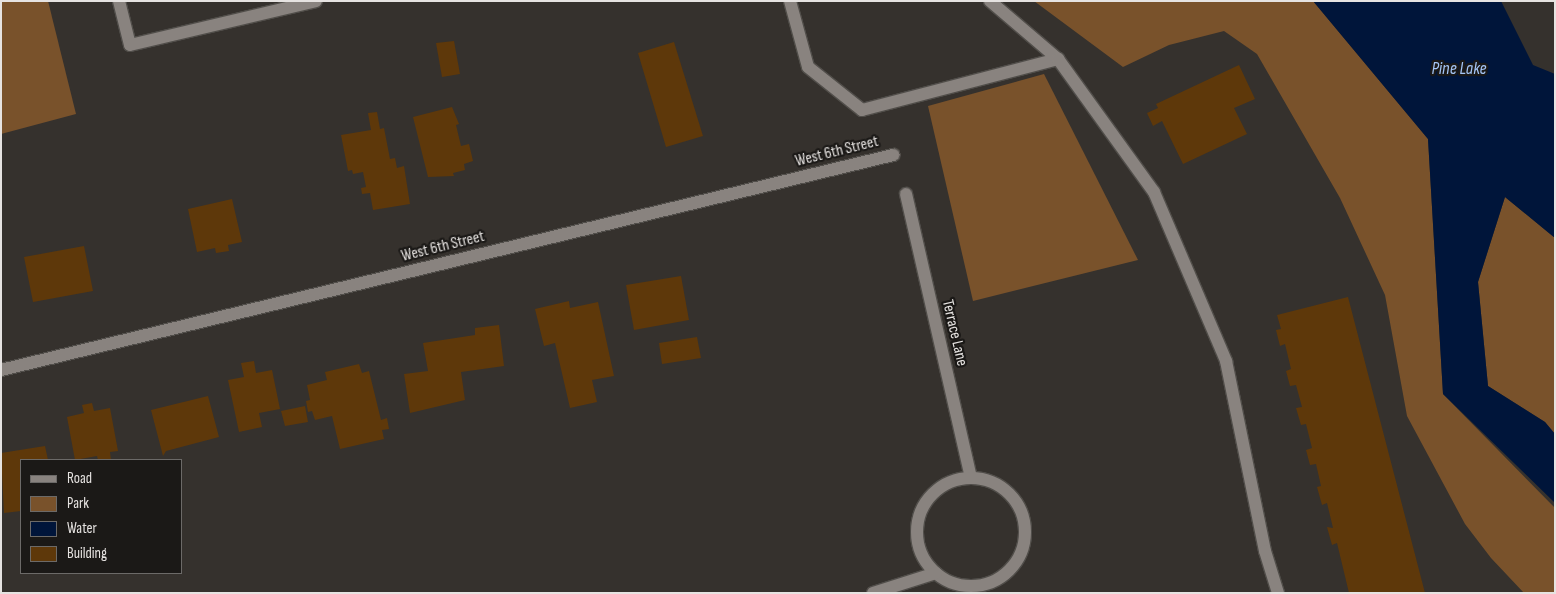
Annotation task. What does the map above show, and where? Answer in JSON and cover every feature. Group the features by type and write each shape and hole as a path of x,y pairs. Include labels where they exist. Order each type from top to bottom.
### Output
{"street":[{"path":"119,1 130,45 316,1"},
{"path":"790,1 808,67 862,110 1058,59"},
{"path":"990,1 1058,59 1154,192 1226,361 1265,550 1278,593"},
{"name":"West 6th Street","path":"1,370 893,156"},
{"name":"Terrace Lane","path":"906,194 971,478"},
{"path":"971,478 990,482 1006,491 1018,505 1024,520 1021,554 1005,573 983,585 966,586 936,573 924,558 918,541 918,522 925,505 936,490 953,482 971,478"},
{"path":"873,593 936,573"}],"green space":[{"path":"1,1 48,1 76,114 1,134"},
{"path":"1034,1 1313,1 1428,139 1443,394 1555,508 1555,593 1524,593 1491,558 1465,524 1407,416 1385,295 1340,198 1257,54 1224,31 1169,45 1123,67"},
{"path":"1044,74 1138,260 973,301 928,106"},
{"path":"1505,197 1555,238 1555,434 1545,422 1488,386 1478,282"}],"water":[{"name":"Pine Lake","path":"1313,1 1501,1 1533,65 1555,74 1555,238 1505,197 1478,282 1488,386 1545,422 1555,434 1555,503 1443,394 1428,139"}],"building":[{"path":"454,41 460,74 442,77 436,43"},
{"path":"674,42 703,136 666,147 638,53"},
{"path":"1239,65 1255,99 1234,108 1247,134 1183,164 1162,121 1153,126 1147,113 1158,108 1156,104"},
{"path":"452,107 459,124 456,125 461,146 469,144 473,161 464,164 465,170 453,173 454,176 428,177 413,117"},
{"path":"377,112 380,129 384,128 390,159 395,158 397,168 404,166 410,204 373,210 370,193 362,194 361,188 366,187 363,172 353,174 352,170 348,171 341,135 371,130 368,113"},
{"path":"232,199 242,242 228,245 229,251 216,253 215,248 197,252 188,209"},
{"path":"84,246 93,291 33,302 24,257"},
{"path":"681,276 689,320 634,330 626,285"},
{"path":"1348,297 1425,593 1349,593 1337,543 1332,545 1327,527 1333,528 1327,503 1322,505 1317,487 1321,486 1316,464 1310,465 1306,450 1312,448 1306,424 1301,425 1296,408 1302,407 1296,385 1290,386 1286,371 1291,369 1285,344 1280,346 1276,330 1281,329 1277,315"},
{"path":"569,301 570,308 598,302 614,376 592,380 597,402 570,408 555,343 544,346 535,309"},
{"path":"499,325 504,366 461,372 465,400 410,413 404,374 428,371 423,343 475,335 475,328"},
{"path":"697,337 701,358 662,364 659,343"},
{"path":"254,361 256,373 272,370 280,409 259,413 262,427 239,432 228,380 244,377 241,363"},
{"path":"359,364 362,373 369,371 381,420 387,418 389,429 382,430 384,439 340,449 332,416 315,420 312,411 308,412 306,401 310,400 307,385 327,380 325,372"},
{"path":"208,396 219,437 166,451 163,456 151,410"},
{"path":"92,403 94,411 110,408 118,451 110,452 111,459 98,459 97,456 75,459 67,417 84,413 82,405"},
{"path":"305,406 308,422 285,426 281,411"},
{"path":"45,446 48,459 20,459 20,511 4,513 1,453"}]}
